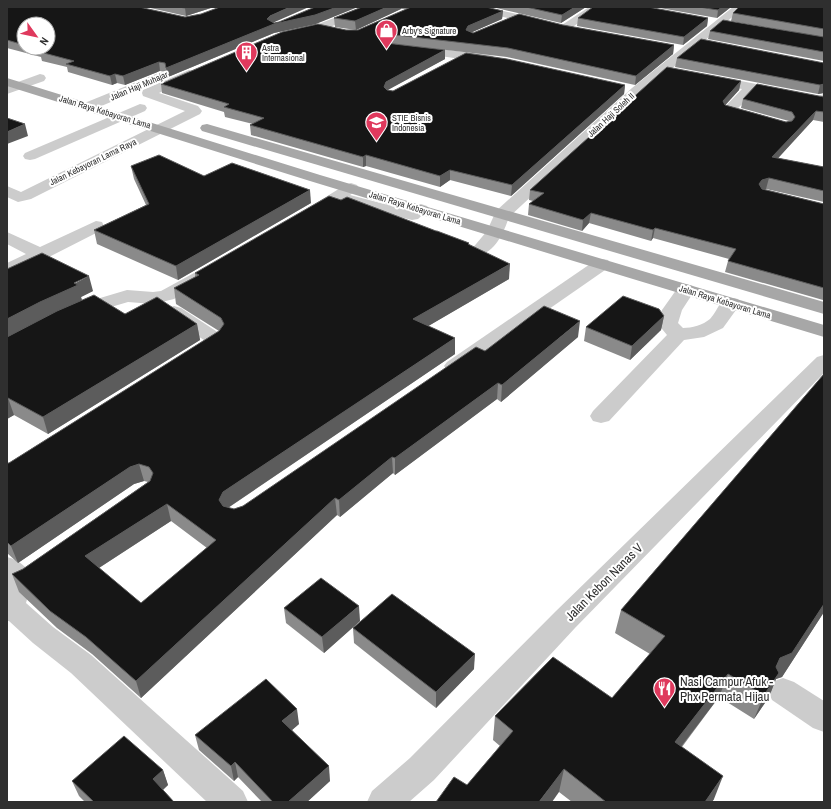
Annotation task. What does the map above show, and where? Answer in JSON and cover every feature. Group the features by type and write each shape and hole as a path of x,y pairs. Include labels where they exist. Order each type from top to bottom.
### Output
{"main road":[{"name":"Jalan Raya Kebayoran Lama","path":"7,68 109,99 344,193"},
{"name":"Jalan Raya Kebayoran Lama","path":"11,86 119,117 152,116 179,120 824,308"},
{"name":"Jalan Raya Kebayoran Lama","path":"421,210 824,331"},
{"path":"602,264 618,249"},
{"path":"686,290 700,272"},
{"path":"731,303 743,285"}],"street":[{"path":"472,7 563,29 578,31"},
{"path":"563,29 596,7"},
{"name":"Jalan Haji Soleh II","path":"480,250 495,232 502,215 637,91 739,7"},
{"path":"284,34 319,28 361,10"},
{"path":"504,24 517,18"},
{"path":"704,20 734,26"},
{"path":"319,28 340,33"},
{"path":"671,48 711,45"},
{"path":"402,48 502,61"},
{"path":"445,66 464,56"},
{"name":"Jalan Haji Muhajar","path":"87,107 195,67 148,93 196,110 179,120"},
{"path":"662,70 677,73"},
{"path":"700,77 821,101 824,98"},
{"path":"11,86 40,78"},
{"path":"752,87 728,111 768,122"},
{"path":"622,88 637,91"},
{"path":"30,156 119,117 152,116"},
{"name":"Jalan Kebayoran Lama Raya","path":"7,191 18,197 25,196 152,116"},
{"path":"298,221 344,193 407,215 412,215 421,210"},
{"path":"7,270 96,226"},
{"path":"7,237 41,254"},
{"path":"439,377 602,264"},
{"path":"65,317 77,311 116,298 127,296 154,298 167,295 211,271"},
{"path":"678,335 668,324 672,310 686,290"},
{"path":"154,298 214,339 212,344 179,365"},
{"path":"602,416 678,335 697,333 716,324 731,303"},
{"name":"Jalan Kebon Nanas V","path":"384,802 422,769 571,615 824,361"},
{"path":"16,585 43,635 81,664 231,802"},
{"path":"783,691 824,718"}],"building":[{"path":"7,7 139,7 185,17 201,14 220,7 290,7 270,16 267,19 274,23 315,7 337,7 315,15 274,24 166,68 165,63 159,62 123,76 115,74 110,76 66,64 74,61 55,56 56,16 16,16 16,43 7,40"},
{"path":"362,7 387,7 355,21 334,18"},
{"path":"411,7 486,7 503,11 468,26 466,30 473,33 519,14 563,25 674,45 636,76 508,48 387,34 382,36 380,40 386,43 445,50 386,82 384,87 387,90 393,91 466,53 507,59 625,85 512,185 450,170 440,176 366,155 363,157 250,125 264,118 224,107 229,104 161,84 282,32 318,24 346,30 358,30"},
{"path":"526,7 575,7 562,15"},
{"path":"593,7 648,7 708,18 684,37 578,18"},
{"path":"699,7 722,7 718,10"},
{"path":"739,7 824,7 824,29 733,13"},
{"path":"723,20 824,37 824,52 710,31"},
{"path":"701,39 824,63 824,84 820,85 677,58"},
{"path":"667,67 741,81 723,101 725,105 786,122 792,121 795,117 792,112 743,99 757,84 824,97 824,112 816,111 772,157 824,167 824,191 769,178 762,180 759,184 762,189 824,204 824,288 728,261 736,249 655,228 653,230 591,213 583,220 529,204 544,193 530,190"},
{"path":"7,118 25,124 7,132"},
{"path":"159,155 204,176 232,163 310,190 176,266 94,230 149,204 131,166"},
{"path":"329,196 341,200 347,197 469,243 468,244 510,264 413,319 455,338 223,492 219,500 223,506 234,509 243,506 476,347 485,351 544,306 580,321 502,385 498,383 395,458 392,457 339,500 335,498 136,681 86,637 50,611 12,574 23,569 150,481 153,473 149,467 139,464 130,467 11,546 7,542 7,463 219,331 224,324 221,318 174,288 199,275 195,273","holes":["167,504 216,540 141,603 85,556"]},
{"path":"42,253 89,276 74,283 78,285 7,319 7,269"},
{"path":"94,295 125,314 157,297 197,324 43,417 8,398 7,399 7,337 57,311"},
{"path":"623,296 659,309 664,316 632,346 586,327"},
{"path":"824,374 824,604 792,653 780,658 776,667 779,673 764,695 728,674 675,742 723,776 705,802 606,802 564,769 539,802 436,802 454,777 467,785 513,731 495,716 553,657 612,698 665,636 621,610"},
{"path":"321,578 359,606 322,637 284,608"},
{"path":"392,594 475,654 436,692 353,628"},
{"path":"266,679 297,709 282,721 329,766 288,802 273,802 235,762 231,766 195,735"},
{"path":"124,736 163,770 153,779 174,802 94,802 72,781"}],"place":[{"name":"Arby's Signature","path":"386,50"},
{"name":"Astra Internasional","path":"247,72"},
{"name":"STIE Bisnis Indonesia","path":"376,142"},
{"name":"Nasi Campur Afuk - Phx Permata Hijau","path":"665,708"}]}
